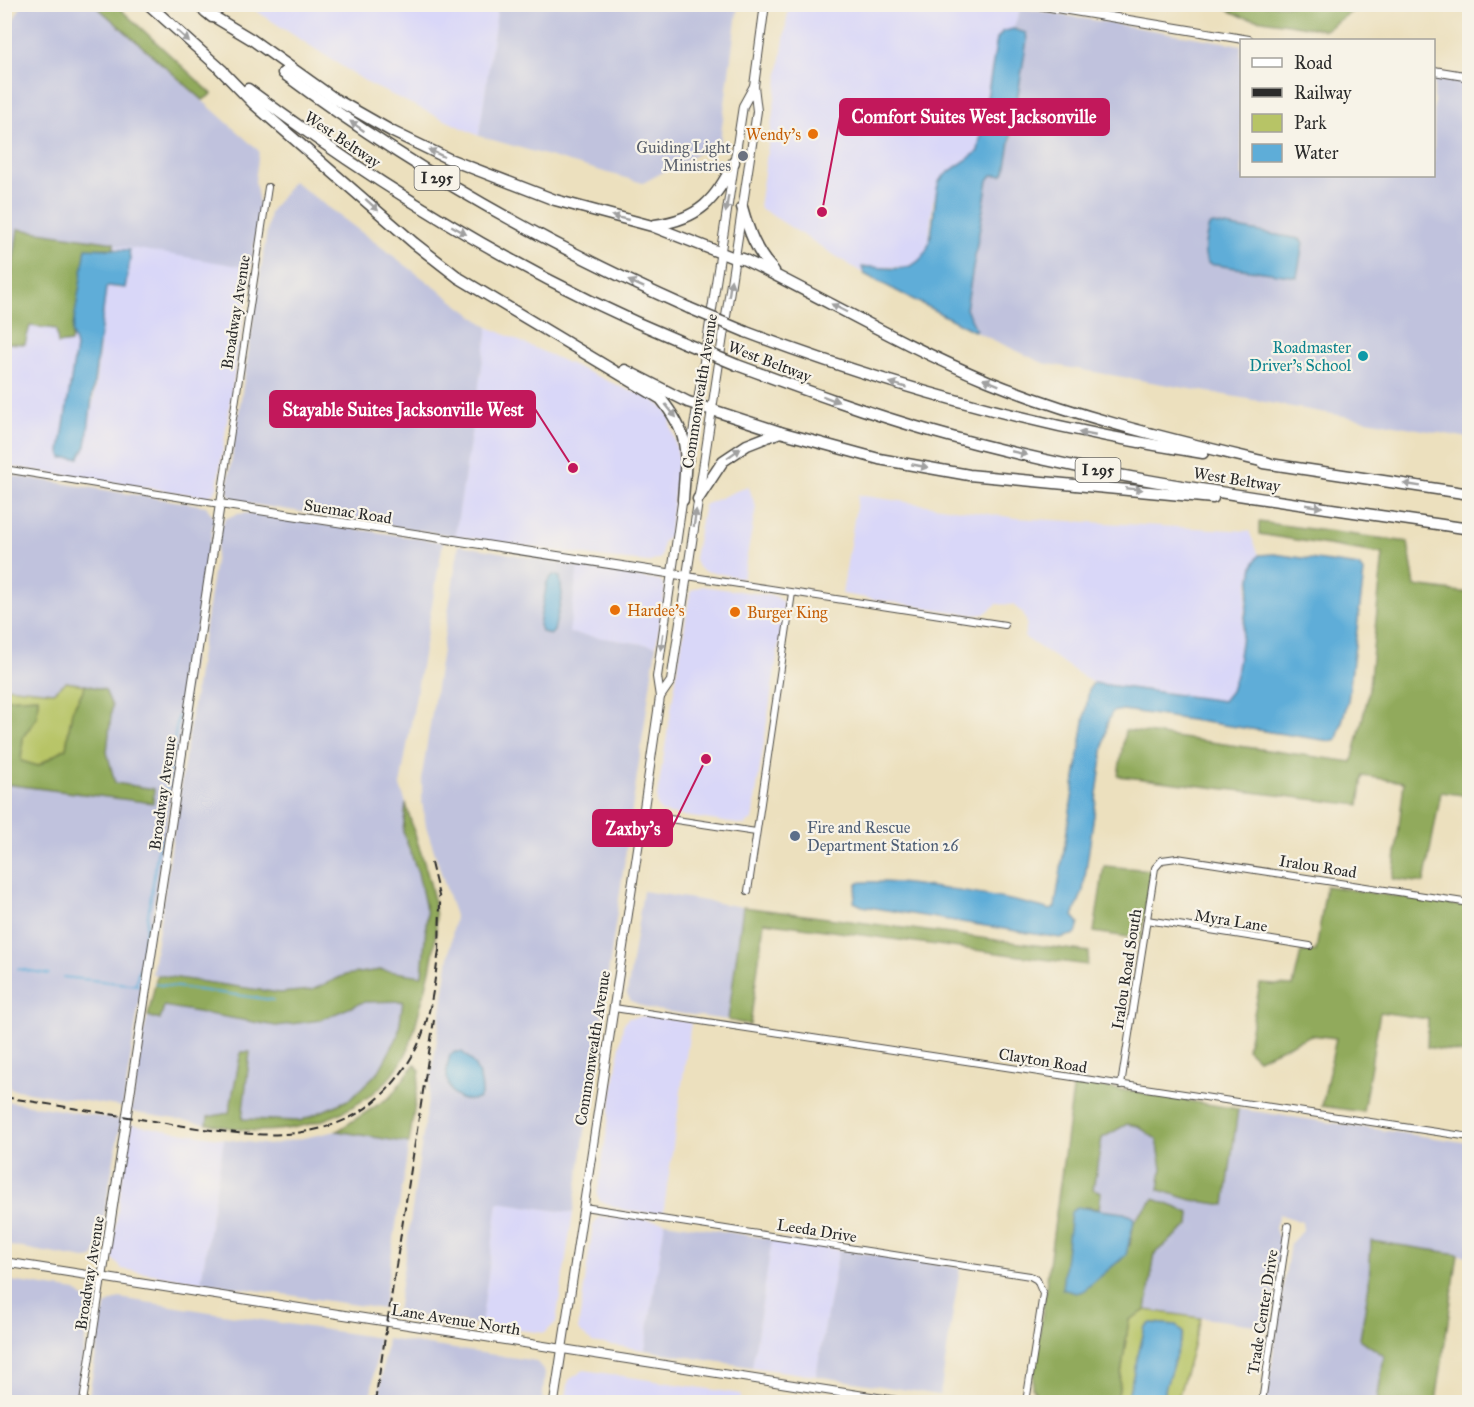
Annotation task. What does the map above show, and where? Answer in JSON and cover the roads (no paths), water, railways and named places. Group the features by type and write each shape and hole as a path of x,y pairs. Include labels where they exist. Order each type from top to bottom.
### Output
{"highway":[{"name":"West Beltway","path":"148,4 219,68 314,138 441,220 544,277 682,342 737,365 866,412 964,440 1087,468 1470,529"},
{"name":"West Beltway","path":"202,8 314,96 447,184 603,270 746,332 882,381 1000,414 1110,438 1470,494"},
{"path":"202,8 251,39 326,93 393,132 518,187 593,212 652,226 734,258 745,259 927,354 990,381 1098,420 1269,464"},
{"path":"219,68 254,104 414,243 459,278 661,399 677,419 683,431 686,449 683,500"},
{"path":"652,226 674,222 694,214 716,195 734,162"},
{"path":"742,207 748,230 761,257 780,277"},
{"path":"552,334 697,404 780,432 879,459 969,475 1176,493 1251,502 1290,502"},
{"path":"698,499 723,461 747,445 780,432"}],"main road":[{"name":"Commonwealth Avenue","path":"660,698 671,681 687,576 757,111 754,86 765,4"},
{"name":"Commonwealth Avenue","path":"554,1402 660,698 657,677 720,252 743,106 754,86"},
{"name":"Lane Avenue North","path":"4,1262 562,1351 903,1402"}],"street":[{"path":"1032,4 1243,39"},
{"path":"1435,71 1470,77"},
{"name":"Broadway Avenue","path":"83,1402 268,187"},
{"name":"Suemac Road","path":"4,470 687,576"},
{"path":"687,576 1005,625"},
{"path":"748,891 792,592"},
{"path":"643,815 756,832"},
{"name":"Iralou Road","path":"1162,860 1177,858 1470,903"},
{"name":"Iralou Road South","path":"1121,1085 1155,868 1162,860"},
{"name":"Myra Lane","path":"1147,920 1310,946"},
{"name":"Clayton Road","path":"614,1008 1470,1137"},
{"name":"Leeda Drive","path":"584,1207 1030,1276 1041,1286 1043,1294 1026,1402"},
{"name":"Trade Center Drive","path":"1262,1402 1288,1226"}],"water":[{"path":"1013,29 1026,33 1027,40 1005,172 1002,175 992,175 988,180 966,309 976,329 974,331 864,274 862,267 903,268 915,263 923,256 932,233 936,193 941,178 978,151 997,39 1002,32"},
{"path":"1213,224 1300,239 1303,243 1297,277 1209,264 1205,255 1205,245 1209,226"},
{"path":"86,248 129,250 130,260 125,288 108,286 106,288 86,446 79,458 62,458 60,452 76,347 72,333"},
{"path":"1274,554 1359,566 1364,573 1348,701 1337,739 1330,741 1123,710 1112,712 1107,724 1083,891 1073,916 1079,923 1076,934 1060,938 862,906 854,902 857,883 872,882 953,890 1051,910 1055,907 1089,689 1093,683 1223,701 1231,691 1236,675 1253,566 1259,555"},
{"path":"553,575 560,577 562,595 554,631 550,635 541,631 539,625 547,582"},
{"path":"462,1052 477,1070 482,1094 478,1099 460,1098 450,1088 448,1063 450,1055"},
{"path":"1076,1207 1124,1213 1133,1217 1134,1221 1126,1255 1083,1291 1076,1293 1062,1289 1071,1212"},
{"path":"1151,1323 1176,1325 1183,1333 1161,1402 1137,1402 1129,1398 1129,1392 1145,1327"}],"waterway":[{"path":"162,818 178,716"},
{"path":"143,949 160,834"},
{"path":"18,969 49,974"},
{"path":"136,984 139,969"},
{"path":"63,977 138,985"},
{"path":"155,984 273,1000"}],"railway":[{"path":"431,863 440,900 439,957"},
{"path":"4,1097 228,1132 299,1133 333,1125 363,1110 391,1086 415,1051 425,1027 439,950"},
{"path":"375,1402 434,1020"}],"place":[{"name":"Wendy's","path":"813,134"},
{"name":"Guiding Light Ministries","path":"743,156"},
{"name":"Comfort Suites West Jacksonville","path":"822,212"},
{"name":"Roadmaster Driver's School","path":"1363,356"},
{"name":"Stayable Suites Jacksonville West","path":"573,468"},
{"name":"Hardee's","path":"615,610"},
{"name":"Burger King","path":"735,612"},
{"name":"Zaxby's","path":"706,759"},
{"name":"Fire and Rescue Department Station 26","path":"795,836"}]}
